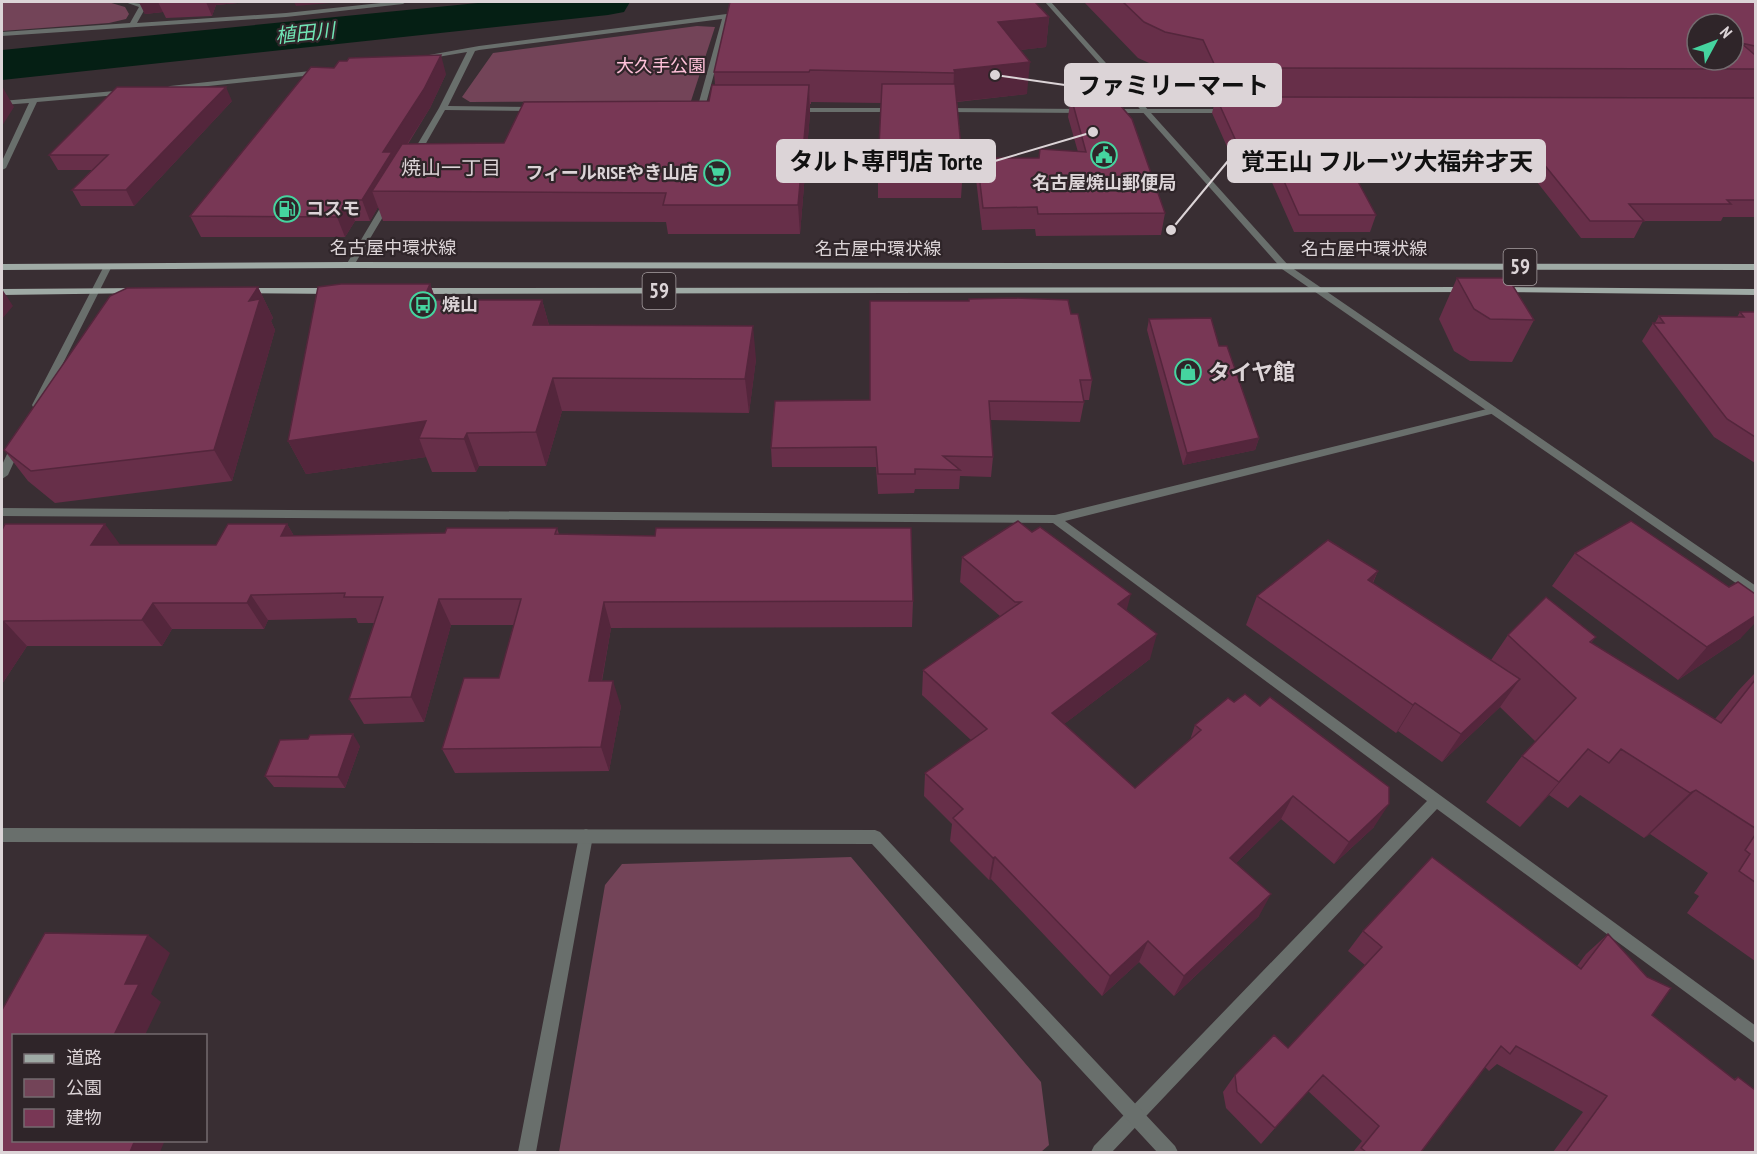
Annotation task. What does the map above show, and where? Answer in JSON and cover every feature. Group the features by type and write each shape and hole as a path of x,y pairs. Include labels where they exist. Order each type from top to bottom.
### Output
{"main road":[{"name":"名古屋中環状線","path":"2,267 350,265 1755,267"},
{"name":"名古屋中環状線","path":"403,291 1317,289 1755,291"},
{"path":"2,292 154,291"},
{"name":"名古屋中環状線","path":"225,291 344,291"}],"street":[{"path":"128,2 142,6 155,2"},
{"path":"2,34 286,15 403,2"},
{"path":"1048,2 1285,267 1755,593"},
{"path":"132,26 142,6"},
{"path":"416,59 472,49 747,13"},
{"path":"701,109 726,16"},
{"path":"408,167 443,108 472,49"},
{"path":"160,89 328,71"},
{"path":"2,103 137,91"},
{"path":"2,168 34,100"},
{"path":"443,108 549,109"},
{"path":"690,109 713,109"},
{"path":"784,110 903,110"},
{"path":"939,110 1093,111"},
{"path":"1105,111 1242,111"},
{"path":"350,265 391,196"},
{"path":"33,414 107,268"},
{"path":"2,512 1055,519 1491,411"},
{"path":"2,475 22,434"},
{"path":"1055,519 1755,1036"},
{"path":"1100,1152 1437,800"},
{"path":"2,836 875,837 1169,1152"},
{"path":"527,1152 586,836"}],"green space":[{"path":"2,2 108,2 125,7 129,14 126,19 109,23 2,31"},
{"name":"大久手公園","path":"697,26 715,27 691,101 470,102 462,97 493,53"},
{"path":"851,857 1041,1082 1049,1145 1041,1152 559,1152 605,885 622,864"}],"building":[{"path":"730,2 1035,2 1049,17 998,22 1030,62 954,70 955,73 810,70 809,72 714,72"},
{"path":"1123,2 1755,2 1755,46 1745,44 1745,12 1685,12 1685,69 1216,68 1203,40 1165,32 1144,22"},
{"path":"1745,46 1755,55 1755,69 1745,69"},
{"path":"441,55 424,89 383,152 392,152 362,200 347,200 337,217 190,216 311,67 334,68 339,61 347,61 349,58"},
{"path":"882,84 955,84 963,168 878,167"},
{"path":"712,85 809,85 798,205 663,205 666,193 372,191 402,144 504,143 524,102 709,101"},
{"path":"117,87 226,87 126,190 72,190 108,155 49,155"},
{"path":"1071,97 1113,97 1132,119 1165,213 1038,214 1037,207 983,208 977,158 1039,158 1040,149 1086,152"},
{"path":"1216,97 1755,98 1755,200 1727,200 1731,204 1629,204 1644,221 1590,221 1534,152 1342,152 1376,215 1299,215 1271,152 1241,152"},
{"path":"1457,278 1508,278 1534,320 1490,319 1474,309"},
{"path":"341,284 430,284 423,300 542,300 533,325 753,326 745,379 553,378 536,432 467,433 464,439 419,438 426,421 288,441 318,287"},
{"path":"258,287 249,301 260,299 214,450 31,471 4,450 110,296 127,288"},
{"path":"969,299 1068,300 1071,314 1078,314 1092,380 1080,380 1084,402 989,401 993,457 943,456 960,470 915,469 915,474 878,474 876,447 771,448 775,401 870,400 870,301 969,301"},
{"path":"1740,312 1755,312 1755,437 1727,419 1653,323 1664,323 1659,316 1744,317"},
{"path":"1211,318 1219,346 1227,346 1259,438 1187,453 1149,319"},
{"path":"1018,521 1032,532 1040,527 1131,594 1118,604 1157,634 1052,713 1135,788 1201,730 1195,725 1228,698 1234,702 1245,694 1260,706 1270,697 1389,787 1389,804 1349,842 1293,796 1230,858 1271,894 1184,976 1148,941 1110,976 995,857 993,858 953,818 963,809 925,773 987,729 923,670 1021,602 1015,602 962,557"},
{"path":"1631,521 1729,587 1738,582 1755,594 1755,616 1707,647 1575,553"},
{"path":"5,524 105,524 91,545 216,545 228,524 287,524 281,536 445,533 447,528 557,528 555,534 655,536 656,528 911,528 913,601 604,602 589,681 613,681 601,747 442,749 464,678 499,678 521,599 439,599 411,697 349,699 383,597 344,597 345,593 251,595 247,603 153,603 142,620 4,621 2,624 2,530"},
{"path":"1328,540 1378,571 1368,580 1520,679 1461,734 1415,703 1413,705 1257,596"},
{"path":"1546,597 1596,637 1590,642 1721,723 1755,680 1755,828 1696,790 1690,793 1621,749 1609,763 1588,749 1559,782 1522,756 1576,698 1508,635"},
{"path":"353,734 338,777 265,776 280,740 308,739 310,735"},
{"path":"1755,835 1755,882 1739,871 1750,854 1745,850"},
{"path":"1432,857 1581,969 1608,934 1647,977 1671,988 1652,1015 1735,1080 1738,1077 1755,1090 1755,1152 1566,1152 1607,1096 1516,1046 1510,1054 1501,1046 1421,1152 1366,1152 1361,1148 1379,1126 1323,1075 1275,1128 1237,1092 1235,1075 1274,1035 1288,1048 1382,947 1363,931"},
{"path":"45,933 148,935 125,984 139,984 114,1034 12,1034 12,1142 134,1142 130,1152 2,1152 2,1010"}],"waterway":[{"name":"植田川","path":"2,65 608,2"}],"place":[{"name":"ファミリーマート","path":"995,75"},
{"name":"タルト専門店 Torte","path":"1093,132"},
{"name":"名古屋焼山郵便局","path":"1104,155"},
{"name":"フィールRISEやき山店","path":"717,173"},
{"name":"コスモ","path":"287,209"},
{"name":"覚王山 フルーツ大福弁才天","path":"1171,230"},
{"name":"焼山","path":"423,305"},
{"name":"タイヤ館","path":"1188,372"}],"district":[{"name":"焼山一丁目","path":"451,168"}]}
